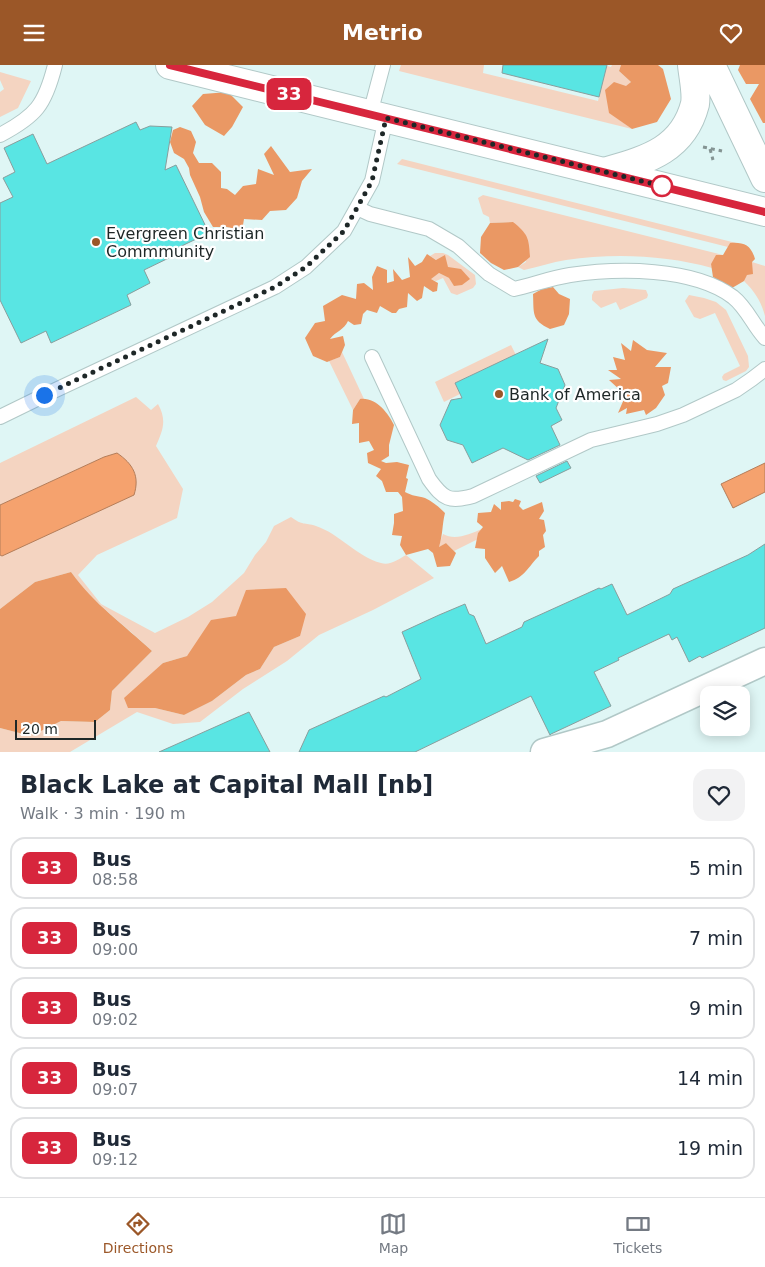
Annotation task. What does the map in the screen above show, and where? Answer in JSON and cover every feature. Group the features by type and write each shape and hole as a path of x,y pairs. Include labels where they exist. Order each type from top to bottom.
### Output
{"main road":[{"path":"170,65 199,68 378,116 765,212"},
{"path":"604,172 647,159 669,146 683,133 695,103 692,65"},
{"path":"711,65 765,178"}],"street":[{"path":"544,752 607,734 765,661"}],"lane":[{"path":"0,135 26,120 40,106 49,87 55,65"},
{"path":"0,417 275,287 306,267 344,231 372,181 383,65"},
{"path":"357,208 370,214 429,229 458,246 488,274 514,289 570,275 616,271 656,273 695,278 717,287 734,297 748,312 756,329 765,339"},
{"path":"372,357 429,479 439,493 455,501 473,496 591,440 657,424 683,415 736,389 765,369"}],"path":[{"path":"702,147 723,152"},
{"path":"710,149 713,160"}],"shaded area":[{"path":"401,65 484,65 483,73 598,101 607,66 621,65 619,71 631,82 609,112 632,129 399,71"},
{"path":"621,65 658,65 663,69 671,99 657,122 632,129 609,113 605,90 614,82 626,86 631,82 619,71"},
{"path":"740,65 765,65 765,123 763,123 750,99 759,84 746,84 738,70"},
{"path":"0,72 31,81 18,108 0,117 0,92 4,89 0,80"},
{"path":"228,92 243,107 232,127 224,136 205,125 192,106 203,94"},
{"path":"180,127 191,131 196,142 193,153 199,163 212,163 221,172 221,188 227,189 235,195 243,186 256,184 258,169 274,175 264,154 271,146 290,172 312,169 302,181 297,198 286,210 270,211 262,220 244,219 242,231 227,227 213,227 204,212 189,168 184,159 174,153 170,142 173,130"},
{"path":"402,159 736,243 730,243 728,247 397,164"},
{"path":"483,195 723,255 711,264 712,268 658,258 602,256 566,260 524,270 518,267 526,262 513,222 490,223 489,217 483,214 478,198"},
{"path":"513,222 527,237 530,257 518,267 504,270 491,263 480,253 481,237 490,223"},
{"path":"730,243 746,245 751,250 755,259 752,262 753,274 747,275 744,281 732,288 713,277 711,264 716,255 723,255"},
{"path":"435,253 448,255 475,275 476,284 473,288 457,295 451,293 443,278 436,281 430,279 439,273 449,278 448,267 430,256"},
{"path":"427,254 436,260 445,255 448,267 461,269 470,279 462,285 454,286 449,278 439,273 431,279 438,283 437,291 433,292 424,286 422,298 417,301 408,293 407,307 399,309 396,313 392,313 380,306 377,313 367,310 363,314 361,324 354,325 348,321 330,339 343,336 345,345 340,357 327,362 313,356 305,338 315,323 325,321 323,306 342,295 356,299 357,284 364,283 373,290 372,277 377,266 387,270 387,283 394,281 393,269 402,280 410,277 408,257 415,266 422,262"},
{"path":"752,262 765,266 765,316 757,297 744,281"},
{"path":"553,287 559,294 570,299 569,314 564,325 550,329 539,322 535,315 533,294 542,289"},
{"path":"623,288 646,290 647,298 620,310 616,302 601,308 592,300 594,291"},
{"path":"689,295 716,302 726,310 748,356 749,367 746,371 726,381 723,380 724,374 740,366 715,313 700,319 694,317 685,301"},
{"path":"633,340 647,350 667,353 655,367 671,367 668,383 662,386 665,395 656,408 646,415 644,410 626,414 627,408 618,413 624,399 617,400 621,391 609,380 621,379 608,370 617,370 613,357 625,360 621,343 631,351"},
{"path":"511,345 516,355 485,374 482,370 455,383 460,394 444,402 435,382"},
{"path":"342,352 364,399 360,399 353,410 329,361 340,357"},
{"path":"136,397 151,410 158,404 161,410 163,425 156,446 183,489 177,518 97,555 78,575 101,604 155,633 188,617 212,602 244,573 266,542 274,526 291,517 301,523 316,526 333,534 364,556 384,564 391,563 406,555 434,578 373,610 319,635 287,661 243,689 200,722 173,724 137,712 70,752 0,752 0,728 31,736 61,721 95,722 110,710 112,691 152,651 100,604 71,572 35,582 0,609 0,555 2,556 117,453 104,457 0,505 0,463","holes":["236,616 300,636 274,647 260,669 246,675 212,701 184,715 155,708 128,708 163,663 187,656"]},
{"path":"360,399 376,403 385,411 394,425 389,445 389,456 381,461 409,465 405,492 425,498 445,513 439,547 446,543 456,553 450,566 437,567 433,553 428,549 406,555 400,545 402,536 392,535 394,514 403,511 402,497 398,492 386,492 382,481 376,476 381,469 368,463 367,453 374,450 369,441 359,443 359,423 352,424 353,410"},
{"path":"117,453 134,471 136,488 134,495 2,556 0,555 0,505 104,457"},
{"path":"765,463 765,492 733,508 721,484"},
{"path":"515,499 521,501 519,506 523,510 542,502 544,511 539,519 544,520 546,531 543,535 545,547 539,551 539,556 523,574 509,582 502,566 495,573 485,558 485,549 475,548 478,533 483,527 477,522 478,513 491,512 494,504 501,510 501,502 513,502"},
{"path":"482,529 478,533 478,539 454,551 446,543 438,548 443,534 457,537"},
{"path":"71,572 100,604 152,651 112,691 110,710 95,722 61,721 31,736 0,728 0,609 35,582"},
{"path":"286,588 306,614 300,636 274,647 260,669 246,675 212,701 184,715 155,708 128,708 124,698 163,663 187,656 211,620 236,616 246,590"}],"building":[{"path":"503,65 607,65 599,97 502,73"},
{"name":"Evergreen Christian Commmunity","path":"136,122 140,130 150,126 172,127 165,170 176,165 209,233 173,250 175,255 144,270 150,283 127,295 131,305 51,343 46,331 21,343 0,300 0,203 13,197 3,178 15,172 4,148 33,134 47,164"},
{"path":"548,339 540,363 558,369 565,385 556,408 562,420 551,426 560,445 528,460 503,448 472,463 463,445 447,440 440,425 451,400 462,398 455,383"},
{"path":"567,461 571,468 540,483 536,476"},
{"path":"765,544 765,628 702,658 700,656 689,662 677,637 672,640 669,634 618,658 619,660 594,672 611,706 550,735 531,696 415,752 299,752 309,730 384,696 386,697 421,679 402,632 439,615 465,604 469,614 474,616 486,644 522,627 524,622 612,584 627,615 670,594 673,589 748,555"},
{"path":"249,712 270,752 159,752 224,723"}],"bus line":[{"name":"33","path":"170,65 765,212"}],"place":[{"name":"Evergreen Christian Commmunity","path":"96,242"},
{"name":"Bank of America","path":"499,394"}],"route":[{"path":"44,395 275,287 306,267 344,231 372,181 386,118 662,186"}]}
